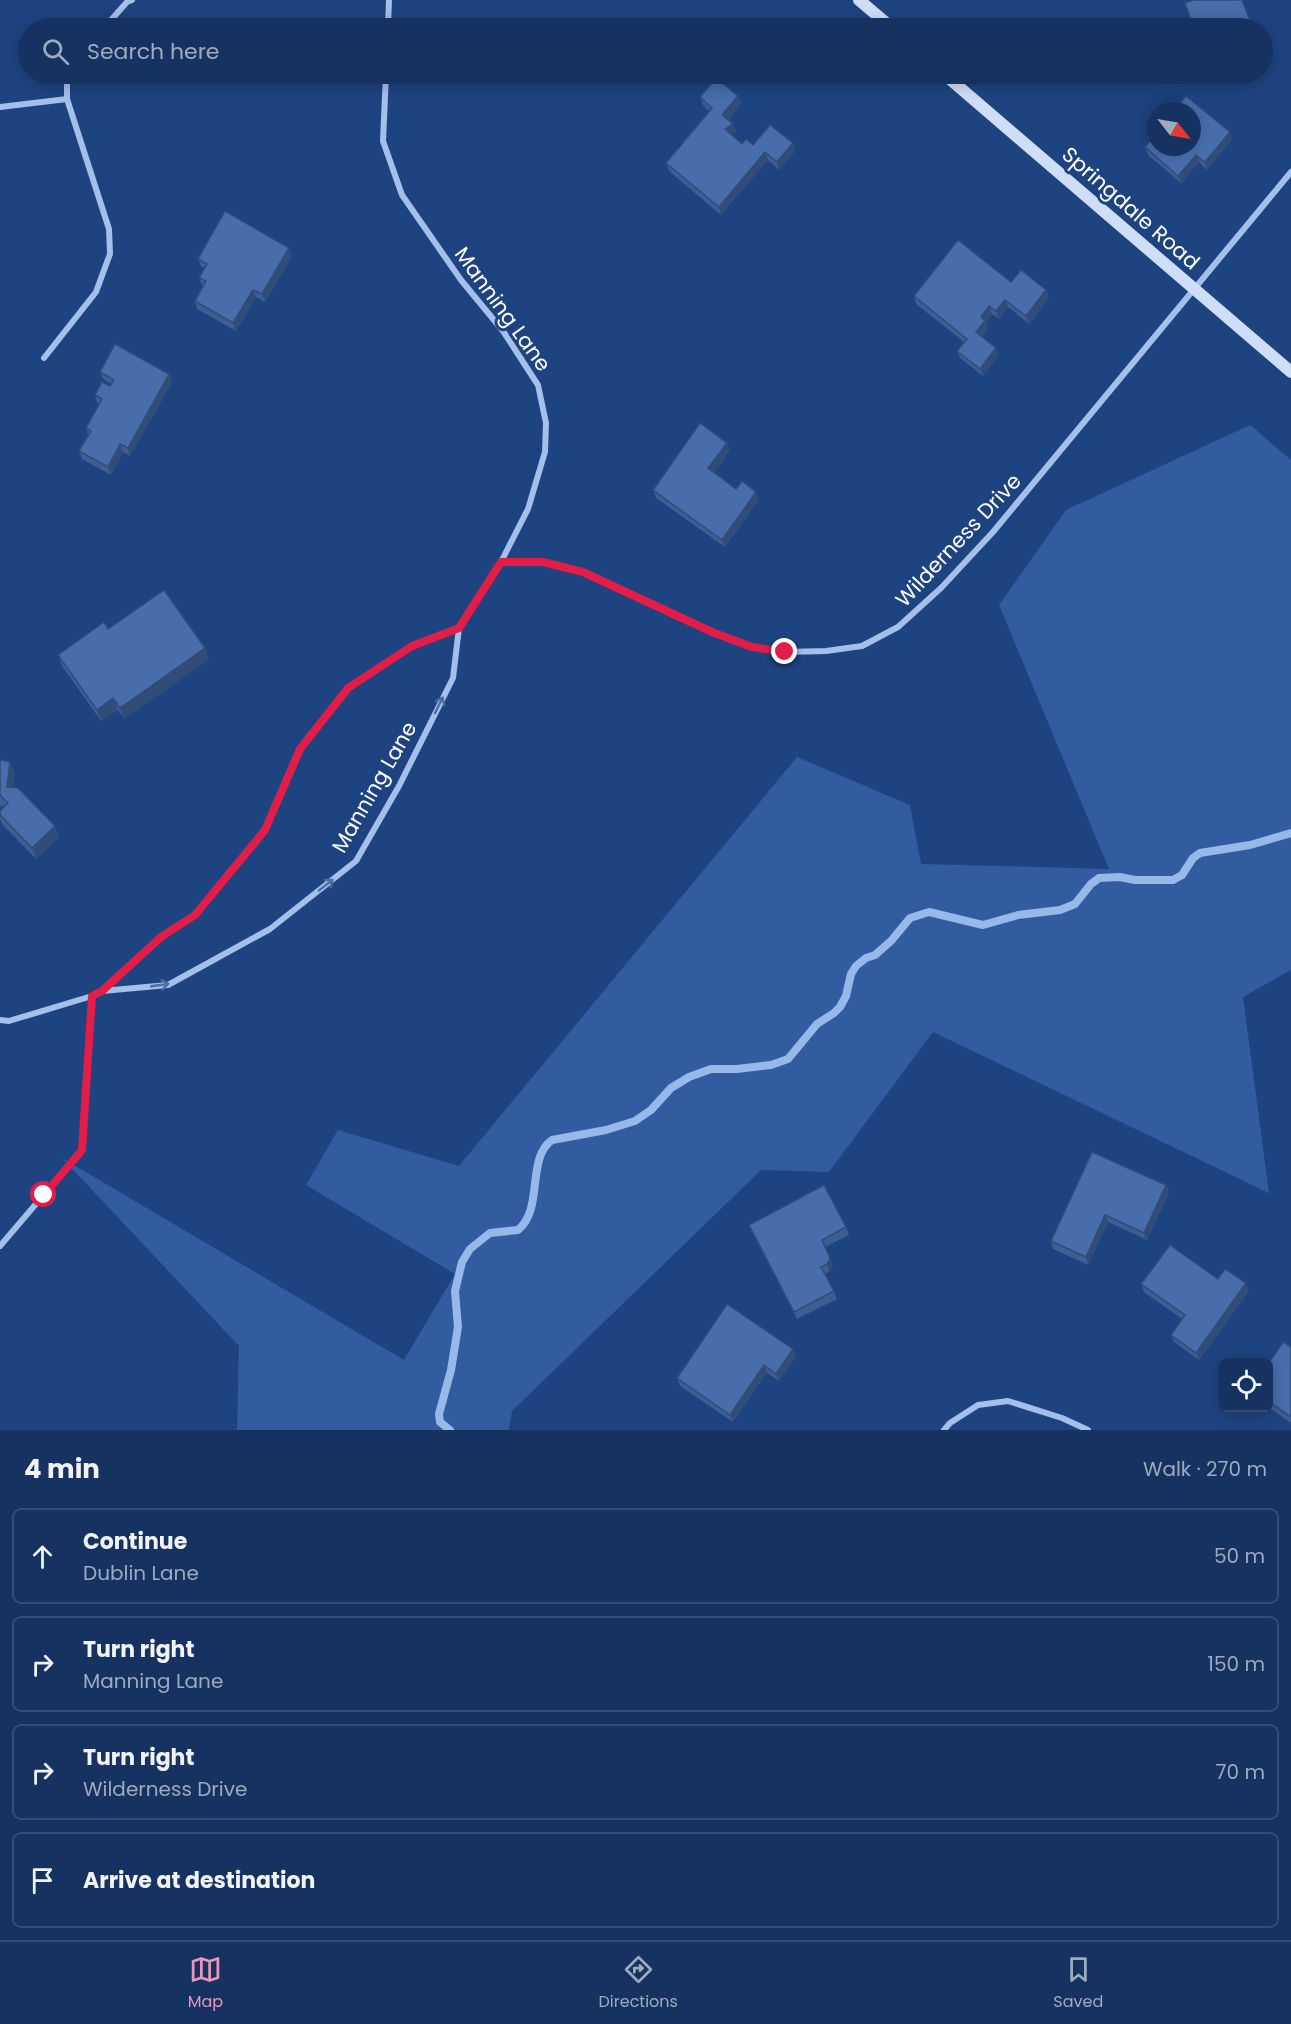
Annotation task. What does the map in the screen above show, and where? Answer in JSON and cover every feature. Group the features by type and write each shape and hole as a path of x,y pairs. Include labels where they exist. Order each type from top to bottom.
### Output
{"main road":[{"path":"859,0 880,18"},
{"name":"Springdale Road","path":"956,84 1291,372"}],"street":[{"path":"113,18 127,2 132,0"},
{"path":"388,18 389,0"},
{"path":"44,357 96,292 110,254 109,229 67,99 67,84"},
{"name":"Manning Lane","path":"102,991 168,985 270,929 356,861 399,786 453,678 459,628 501,562 528,509 545,452 546,423 538,385 503,331 461,280 402,195 383,141 386,84"},
{"path":"0,107 67,99"},
{"name":"Wilderness Drive","path":"501,562 543,562 583,572 712,632 752,647 785,652 826,651 862,646 898,627 941,588 993,532 1196,290 1291,172"},
{"name":"Manning Lane","path":"0,1020 9,1021 102,991 161,937 195,915 265,830 300,749 348,688 412,646 459,628"},
{"path":"0,1246 82,1150 92,996"},
{"path":"944,1430 950,1423 978,1405 1008,1401 1062,1418 1088,1430"}],"shaded area":[{"path":"1250,425 1291,460 1291,970 1243,997 1269,1193 933,1032 829,1172 761,1170 512,1411 509,1430 237,1430 239,1346 62,1158 404,1360 455,1274 306,1185 338,1130 459,1166 797,757 910,805 921,864 1109,869 999,605 1066,510"}],"building":[{"path":"1194,0 1242,0 1249,18 1190,18 1185,3"},
{"path":"711,84 723,84 738,96 722,115 733,124 725,129 742,144 746,139 753,145 770,125 793,143 777,162 765,152 719,207 666,163 712,108 700,97"},
{"path":"1186,96 1193,102 1181,102"},
{"path":"1201,108 1230,132 1205,162 1197,156 1201,156"},
{"path":"1155,156 1195,156 1178,176"},
{"path":"225,211 289,248 262,294 253,290 233,323 195,301 206,281 199,278 207,264 198,259"},
{"path":"958,240 1011,282 1021,270 1046,290 1026,316 1005,300 996,311 989,306 981,317 985,321 976,332 996,348 980,369 957,351 967,339 914,296"},
{"path":"115,344 169,374 128,448 120,444 108,467 79,451 91,431 86,428 102,399 95,395 102,382 110,386 114,380 100,372"},
{"path":"700,423 727,443 708,468 736,489 742,481 756,492 722,540 653,490"},
{"path":"164,590 205,648 120,708 113,698 97,710 58,655 104,622 108,629"},
{"path":"0,760 10,762 7,787 18,788 55,826 32,848 0,815 0,811 8,803 0,795"},
{"path":"1092,1152 1166,1185 1144,1233 1105,1215 1086,1257 1051,1241"},
{"path":"824,1185 846,1227 822,1240 830,1258 827,1264 821,1267 834,1291 794,1312 749,1225"},
{"path":"1170,1245 1218,1279 1225,1269 1246,1283 1196,1353 1171,1335 1185,1315 1141,1284"},
{"path":"727,1304 793,1349 776,1374 764,1365 730,1415 677,1378"},
{"path":"1283,1342 1291,1347 1291,1417 1273,1405 1272,1358"}],"waterway":[{"path":"450,1430 440,1422 439,1414 451,1370 458,1327 455,1291 462,1262 470,1249 490,1233 518,1230 526,1221 531,1210 539,1159 544,1148 552,1140 606,1130 635,1121 651,1110 671,1088 689,1077 711,1069 771,1065 788,1059 817,1024 840,1007 856,966 866,958 875,955 891,941 910,918 929,912 983,925 1018,915 1060,910 1075,904 1091,884 1099,878 1173,880 1182,875 1193,858 1200,853 1250,845 1291,833"}],"route":[{"path":"44,1195 82,1150 92,996 102,991 161,937 195,915 265,830 300,749 348,688 412,646 459,628 501,562 543,562 583,572 712,632 752,647 785,652"}]}
